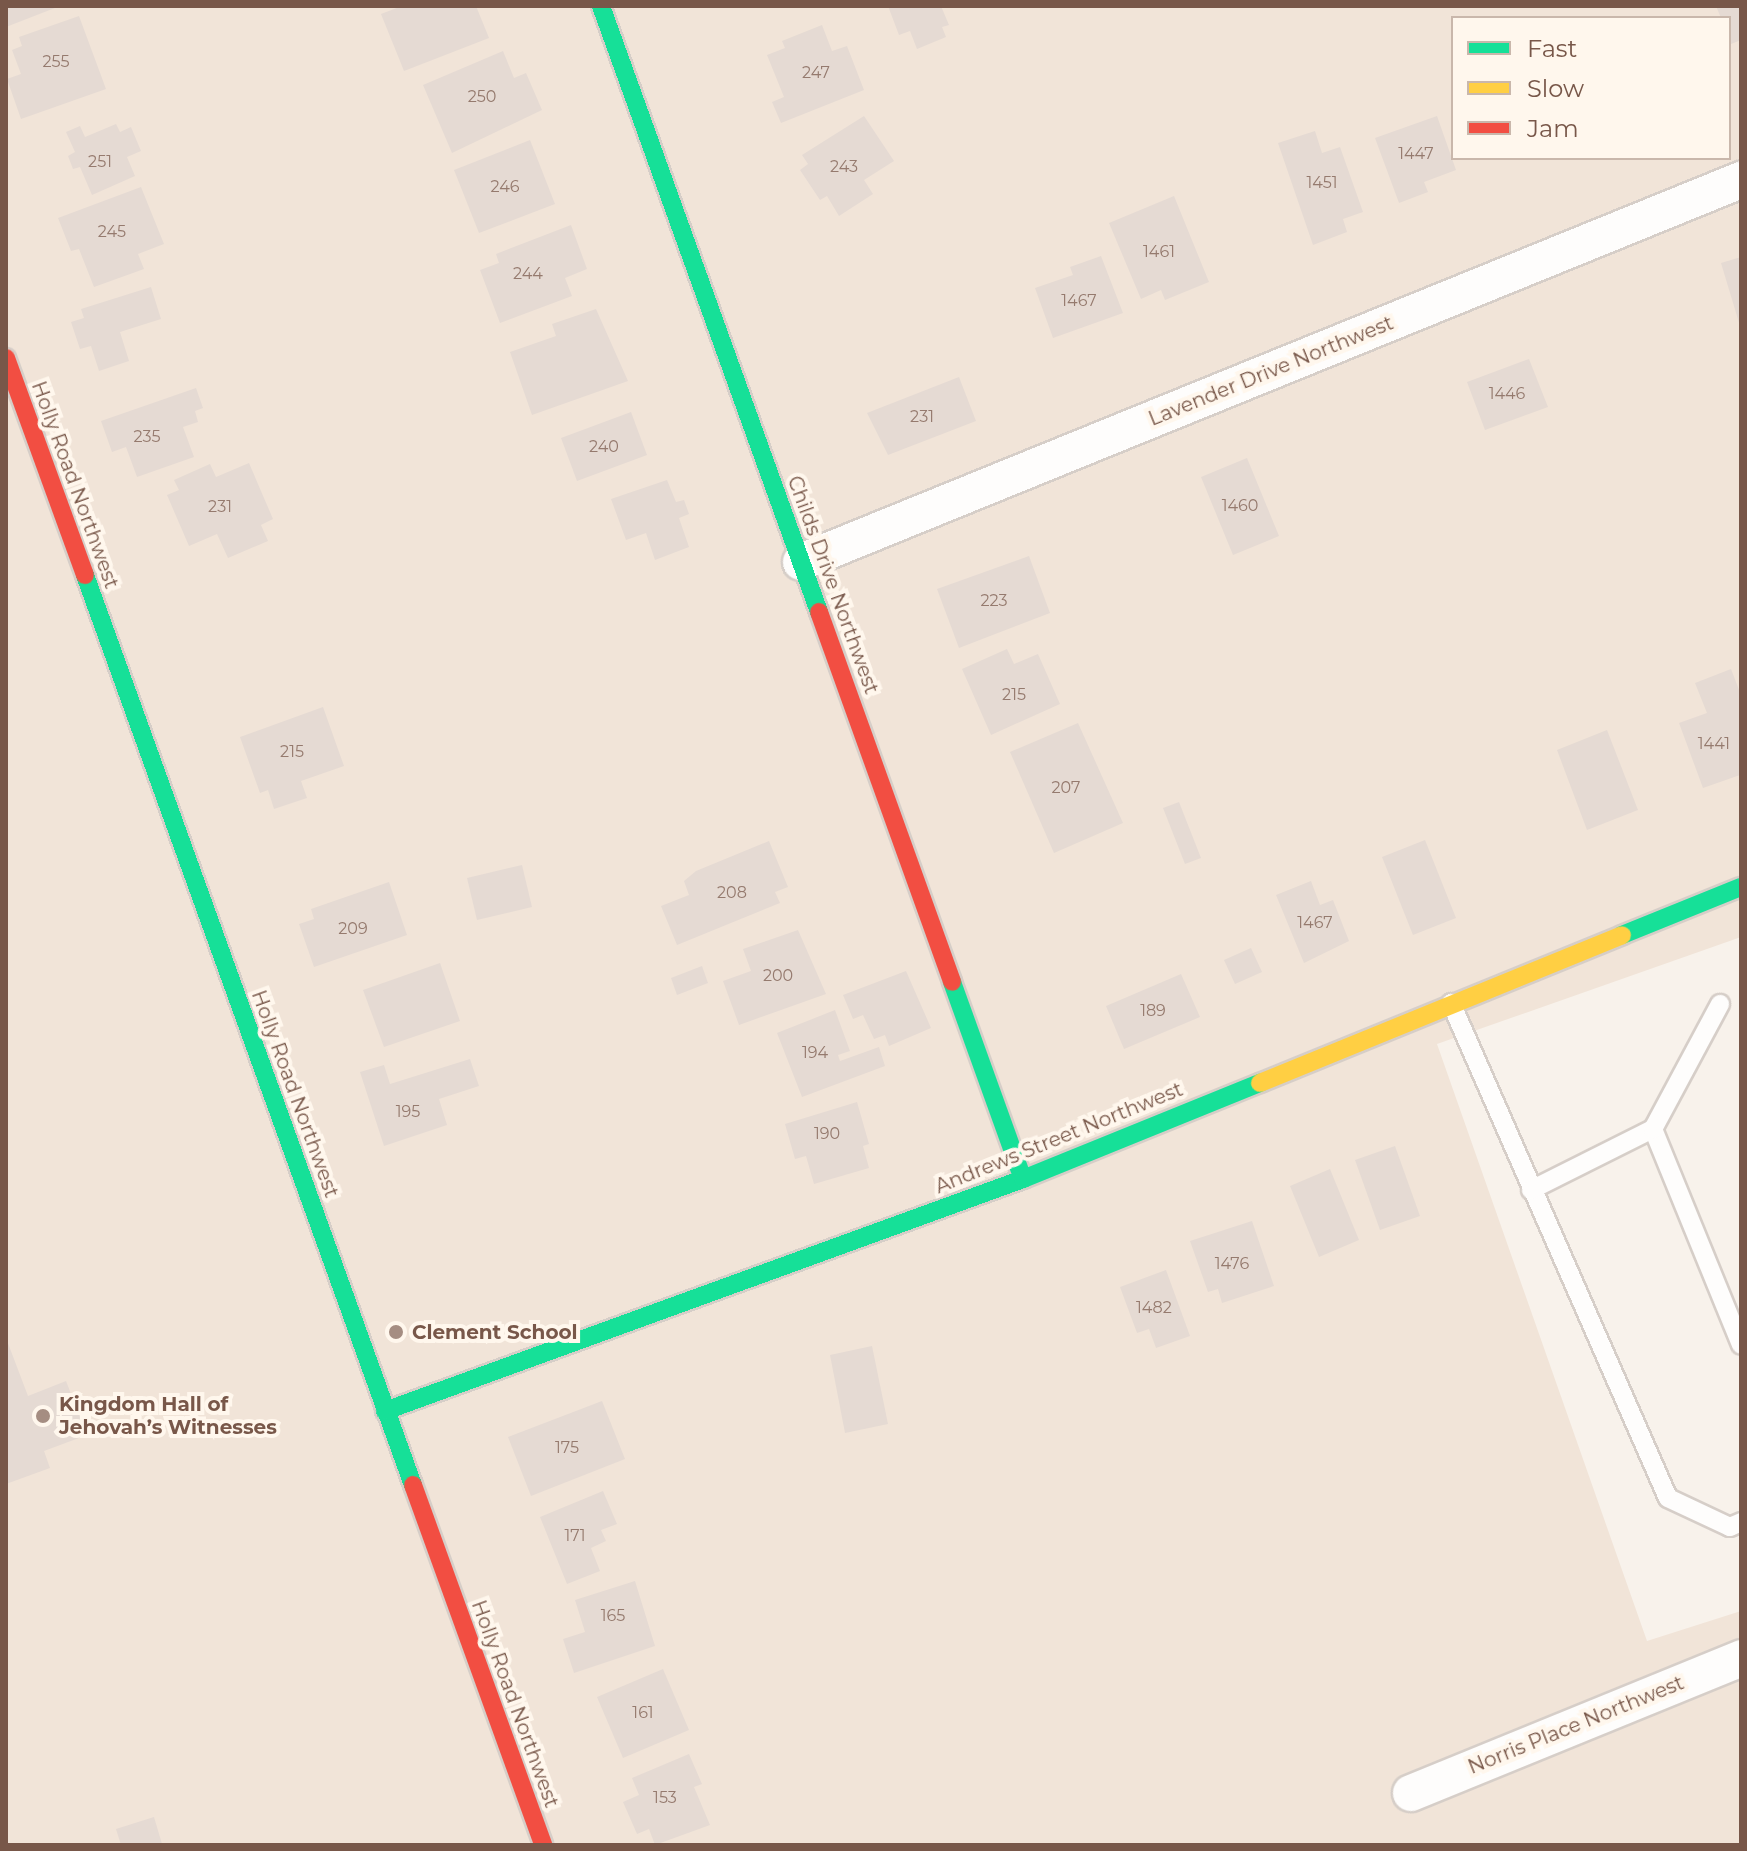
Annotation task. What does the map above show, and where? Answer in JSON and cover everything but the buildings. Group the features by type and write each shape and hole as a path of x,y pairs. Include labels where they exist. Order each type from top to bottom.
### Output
{"street":[{"name":"Childs Drive Northwest","path":"601,6 1023,1179"},
{"name":"Lavender Drive Northwest","path":"801,562 1741,180"},
{"name":"Holly Road Northwest","path":"6,358 543,1845"},
{"name":"Andrews Street Northwest","path":"385,1411 1023,1179 1741,887"},
{"name":"Norris Place Northwest","path":"1411,1793 1741,1658"}],"lane":[{"path":"1451,1003 1668,1498 1730,1527 1741,1522"},
{"path":"1531,1190 1653,1129 1720,1004"},
{"path":"1653,1129 1741,1345"}],"shaded area":[{"path":"6,6 1741,6 1741,937 1437,1044 1647,1641 1741,1611 1741,1845 6,1845"}],"traffic: fast":[{"path":"601,6 819,612"},
{"path":"85,575 413,1485"},
{"path":"1622,935 1741,887"},
{"path":"952,982 1023,1179"},
{"path":"385,1411 1023,1179 1260,1083"}],"traffic: slow":[{"path":"1260,1083 1622,935"}],"traffic: jam":[{"path":"6,358 85,575"},
{"path":"819,612 952,982"},
{"path":"413,1485 543,1845"}],"place":[{"name":"Clement School","path":"396,1332"},
{"name":"Kingdom Hall of Jehovah’s Witnesses","path":"43,1416"}]}
